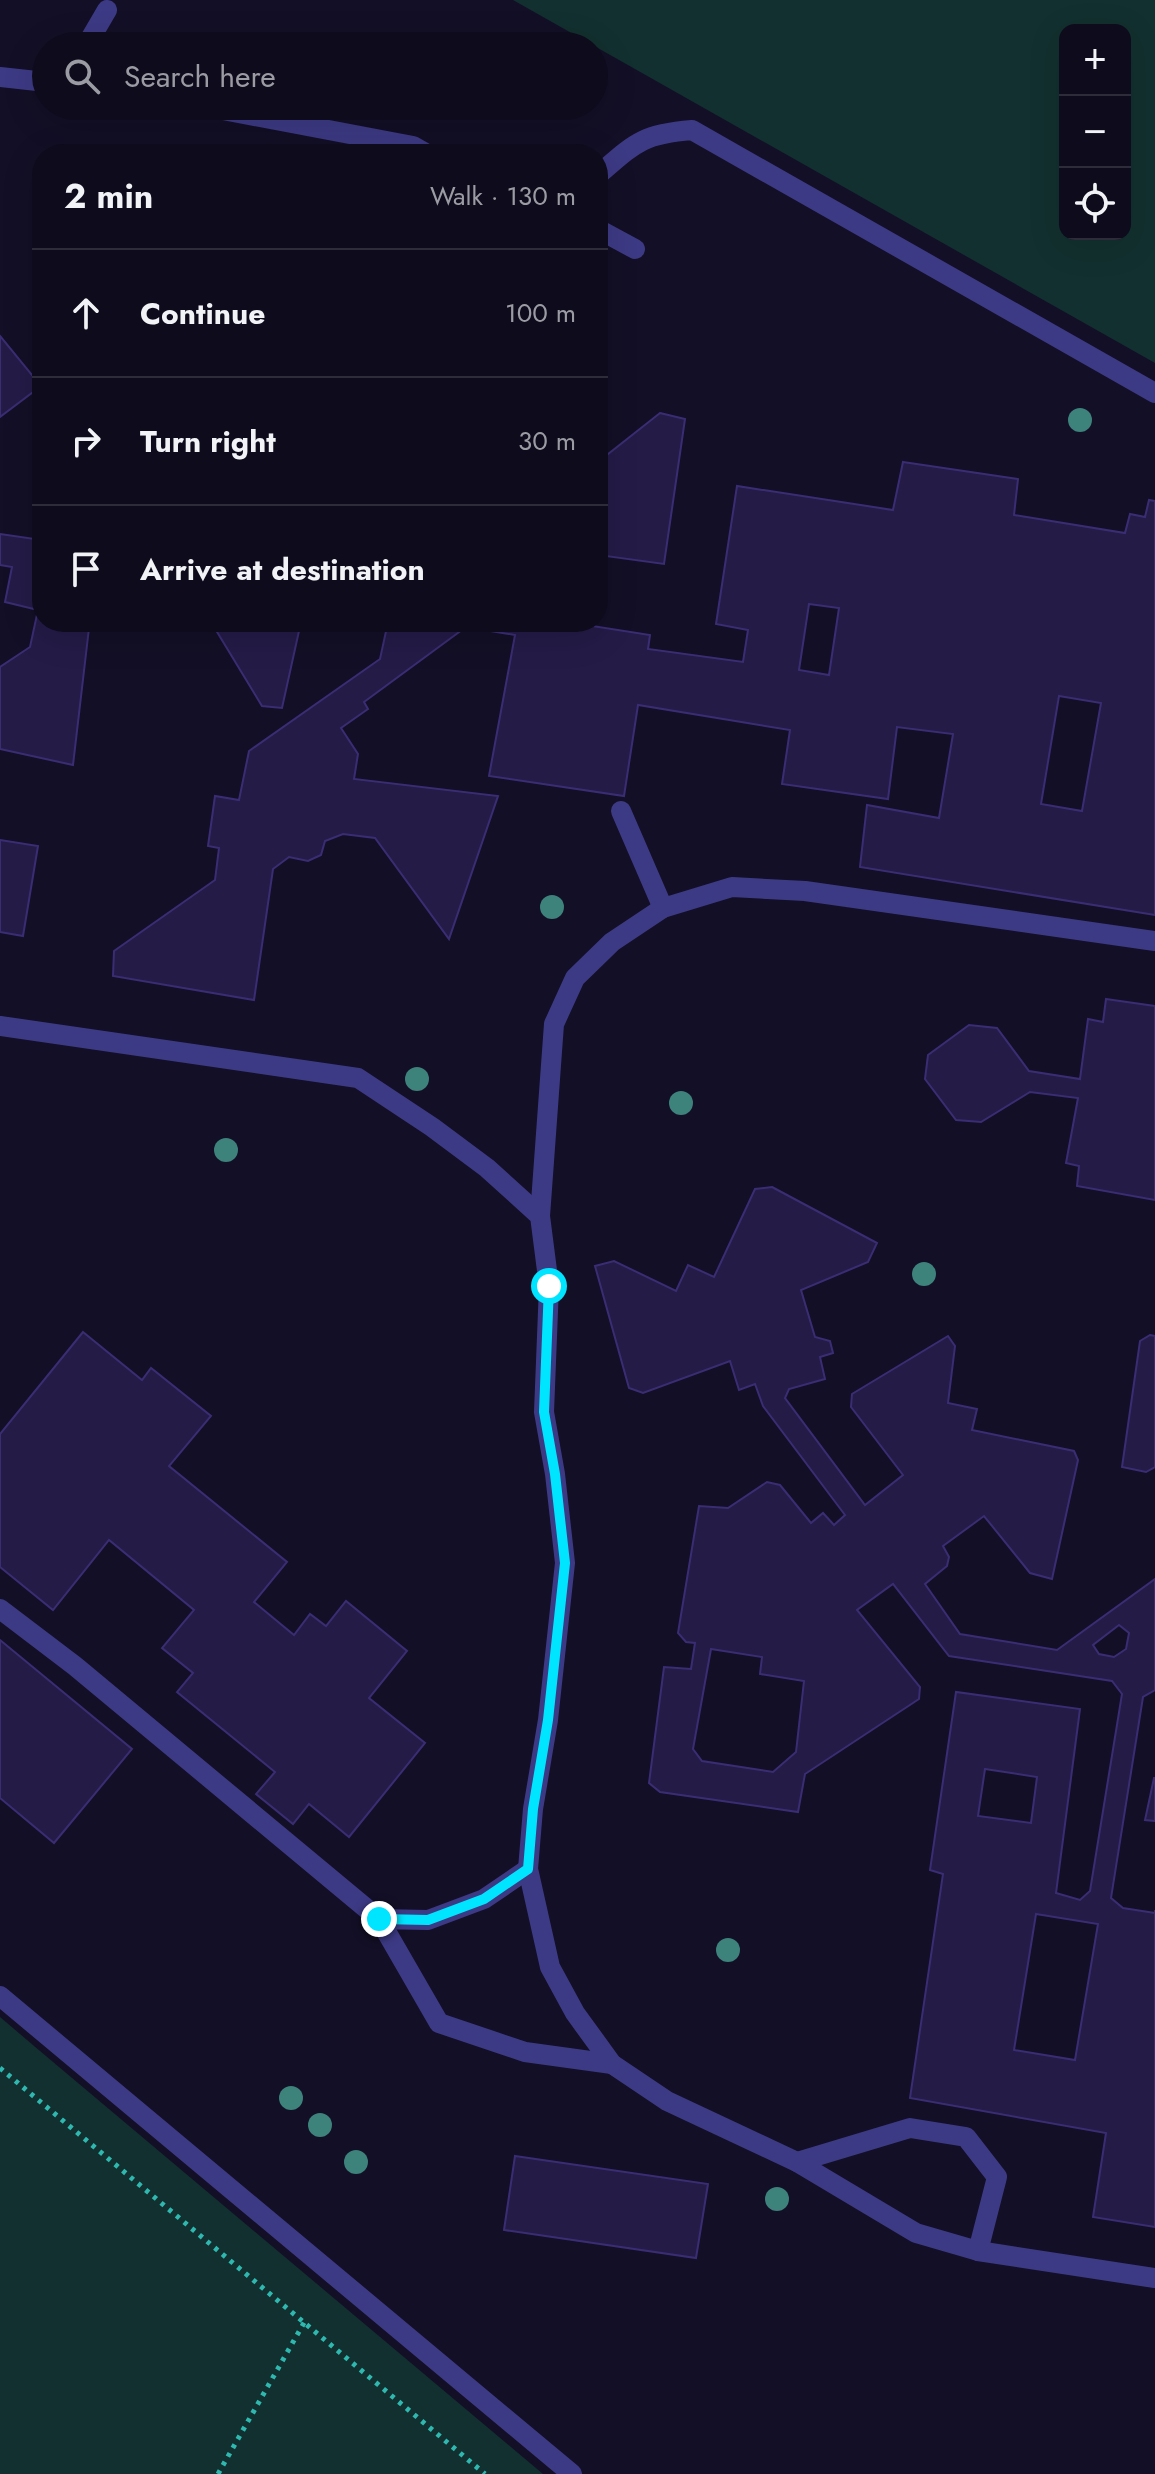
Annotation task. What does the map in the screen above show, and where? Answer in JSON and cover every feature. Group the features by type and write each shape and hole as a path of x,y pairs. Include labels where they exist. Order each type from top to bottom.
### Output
{"lane":[{"path":"94,32 107,10"},
{"path":"0,77 32,80"},
{"path":"276,120 402,144"},
{"path":"608,166 629,147 660,133 692,130 1155,393"},
{"path":"608,234 635,249"},
{"path":"621,811 663,908"},
{"path":"1155,941 805,891 732,887 663,908 612,942 575,978 554,1024 540,1216 549,1286 544,1412 565,1563 528,1869 550,1967 575,2013 612,2064 667,2101 797,2162 916,2233 978,2251 1155,2278"},
{"path":"0,1026 358,1078 487,1168 540,1216"},
{"path":"0,1609 75,1666 379,1919 439,2023 525,2052 612,2064"},
{"path":"379,1919 428,1920 484,1899 528,1869"},
{"path":"0,1996 572,2474"},
{"path":"797,2162 910,2128 966,2137 997,2177 978,2251"}],"path":[{"path":"0,2068 485,2474"},
{"path":"218,2474 305,2321"}],"green space":[{"path":"513,0 1155,0 1155,363 608,54 608,32 570,32"},
{"path":"0,2017 40,2051 543,2474 0,2474"}],"building":[{"path":"0,336 32,375 32,393 0,417"},
{"path":"660,413 685,419 664,564 608,556 608,454"},
{"path":"903,462 1018,479 1014,515 1125,533 1130,514 1145,517 1149,500 1155,501 1155,915 860,867 867,805 939,818 953,734 897,727 888,799 782,784 790,730 638,705 624,796 489,776 515,635 497,632 608,632 608,628 650,635 648,649 743,662 748,630 716,624 737,486 893,510","holes":["809,604 839,608 829,675 799,670","1059,696 1101,703 1082,811 1041,804"]},
{"path":"0,534 32,539 32,609 5,602 12,567 0,565"},
{"path":"33,632 89,632 73,765 0,749 0,667 30,647"},
{"path":"217,632 299,632 282,708 262,706"},
{"path":"386,632 459,632 364,702 368,709 341,728 358,754 354,779 498,796 449,939 375,838 343,834 325,841 321,855 308,861 289,857 273,869 254,1000 113,976 114,951 215,880 219,848 208,846 215,796 239,800 249,751 380,659"},
{"path":"0,840 38,846 23,936 0,932"},
{"path":"1106,999 1155,1006 1155,1200 1077,1186 1079,1166 1066,1163 1078,1098 1030,1092 981,1122 956,1120 925,1079 928,1055 969,1025 997,1028 1029,1071 1080,1079 1088,1019 1103,1022"},
{"path":"772,1187 877,1243 868,1262 801,1290 815,1337 830,1341 833,1353 820,1357 825,1379 789,1389 785,1398 865,1505 903,1475 851,1407 852,1394 948,1336 955,1346 948,1403 977,1409 972,1430 1074,1451 1078,1460 1052,1579 1030,1573 984,1516 943,1546 949,1557 947,1566 925,1584 960,1634 1057,1650 1155,1579 1155,1690 1143,1697 1111,1898 1123,1908 1155,1913 1155,2227 1093,2217 1106,2133 910,2098 943,1874 930,1870 956,1692 1080,1709 1056,1893 1080,1900 1090,1891 1122,1694 1112,1681 949,1656 893,1584 857,1610 920,1687 919,1699 805,1774 798,1812 660,1792 649,1783 664,1667 691,1669 695,1643 686,1642 678,1633 699,1506 728,1508 767,1482 780,1485 811,1523 823,1513 834,1525 845,1515 763,1406 755,1384 739,1390 730,1361 643,1393 629,1388 595,1266 614,1261 676,1291 688,1265 714,1277 755,1189","holes":["1119,1625 1129,1633 1126,1649 1114,1657 1099,1654 1093,1645","711,1649 762,1657 760,1674 804,1681 796,1752 773,1772 702,1761 693,1749","985,1769 1037,1777 1031,1823 978,1816","1036,1914 1098,1924 1075,2060 1014,2050"]},
{"path":"83,1332 142,1380 151,1368 211,1416 169,1466 287,1562 254,1602 294,1635 310,1614 326,1626 346,1601 407,1651 369,1698 425,1743 349,1837 309,1804 293,1824 256,1794 275,1772 177,1692 193,1673 162,1648 194,1610 109,1540 53,1610 0,1567 0,1434"},
{"path":"1150,1335 1155,1336 1155,1467 1146,1472 1122,1467 1140,1341"},
{"path":"0,1640 132,1749 54,1843 0,1798"},
{"path":"1155,1778 1155,1821 1145,1820"},
{"path":"515,2156 708,2184 696,2258 504,2230"}],"route":[{"path":"379,1919 428,1920 484,1899 528,1869 565,1563 544,1412 549,1286"}]}
